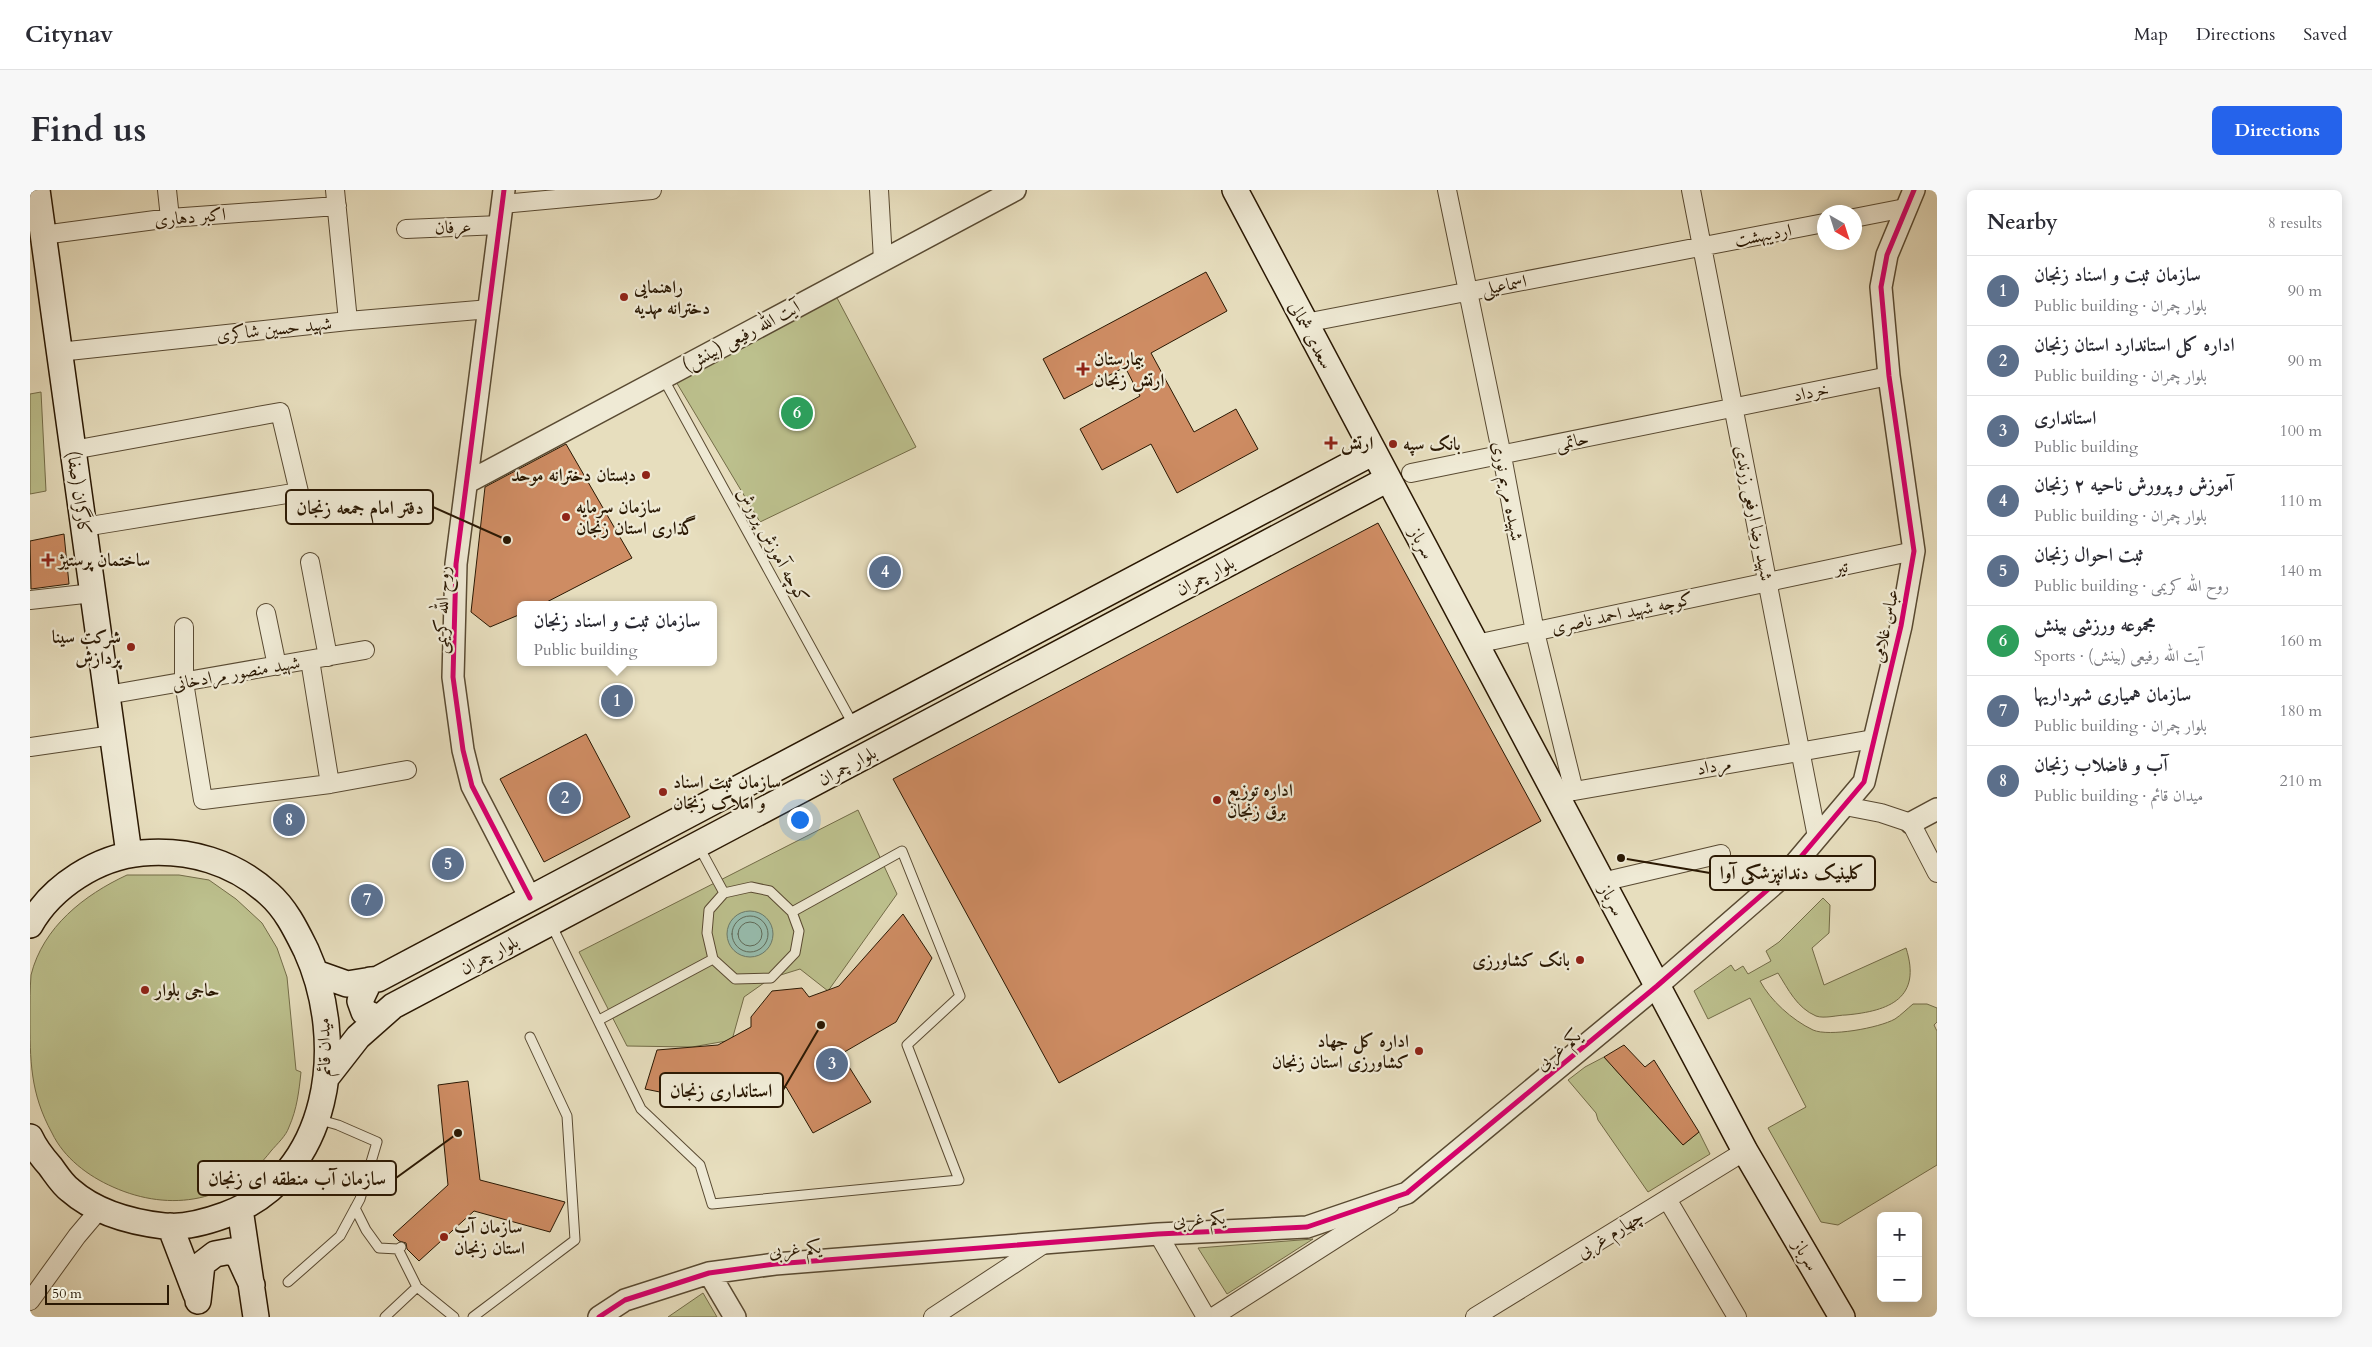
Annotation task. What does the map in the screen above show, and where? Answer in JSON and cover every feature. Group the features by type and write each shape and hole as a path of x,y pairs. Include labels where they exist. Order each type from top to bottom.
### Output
{"main road":[{"name":"کارگران (صفا)","path":"37,190 129,854"},
{"name":"سعدی شمالی","path":"1234,190 1374,452 1400,476"},
{"name":"بلوار چمران","path":"316,973 346,984 378,979 1374,452"},
{"name":"بلوار چمران","path":"326,1078 358,1037 393,1006 1329,511 1400,476"},
{"name":"سرباز","path":"1400,476 1476,644 1564,793 1602,882 1745,1152 1842,1317"},
{"path":"1321,480 1332,487 1335,493 1336,500 1329,511"},
{"path":"854,727 869,754"},
{"name":"میدان قائم","path":"30,925 35,916 61,888 93,867 129,854 167,851 205,857 240,872 270,895 294,925 316,973 327,1025 326,1078 317,1119 314,1130 296,1162 271,1189 240,1209 206,1222 170,1226 134,1222 99,1210 69,1190 34,1146 30,1137"},
{"path":"370,980 360,1001 364,1012 379,1018"},
{"path":"240,1209 256,1317"},
{"path":"170,1226 202,1309"},
{"path":"202,1309 202,1264 215,1254 231,1251 239,1257 252,1285"}],"street":[{"path":"167,190 170,218"},
{"path":"503,197 652,190"},
{"path":"879,190 884,260"},
{"name":"شهیده مریم نوری","path":"1447,190 1502,456 1564,793"},
{"name":"شهید رضا ارفعی زرندی","path":"1691,190 1817,837"},
{"name":"آیت الله رفیعی (بینش)","path":"468,482 1011,191"},
{"name":"روح الله کریمی","path":"503,197 456,564 453,677 463,750 472,786 530,898"},
{"name":"اکبر دهاری","path":"43,235 336,198"},
{"path":"336,198 348,321"},
{"path":"1862,215 1910,199"},
{"name":"عباس غلامی","path":"1657,986 1788,872 1864,782 1901,626 1914,551 1889,376 1881,286 1887,255 1910,199"},
{"name":"عرفان","path":"406,229 500,225"},
{"name":"اردیبهشت","path":"1702,247 1817,225"},
{"name":"اسماعیلی","path":"1305,323 1702,247"},
{"name":"شهید حسین شاکری","path":"59,352 348,321 490,309"},
{"name":"خرداد","path":"1734,407 1889,376"},
{"name":"حاتمی","path":"1400,476 1734,407"},
{"path":"73,450 280,412 299,492 84,528"},
{"name":"تیر","path":"1768,582 1914,551"},
{"path":"310,562 328,657"},
{"name":"کوچه شهید احمد ناصری","path":"1476,644 1768,582"},
{"path":"30,600 93,593"},
{"path":"266,613 276,666"},
{"path":"184,627 184,682 203,800 330,784 407,770"},
{"name":"شهید منصور مرادخانی","path":"107,695 365,650"},
{"path":"310,660 330,784"},
{"path":"30,747 113,735"},
{"name":"مرداد","path":"1564,793 1873,739"},
{"path":"1845,806 1911,823 1937,809"},
{"path":"1911,823 1937,873"},
{"path":"1602,882 1721,854"},
{"name":"یکم غربی","path":"600,1317 630,1309 666,1287 709,1273 776,1264 1158,1234 1307,1226 1407,1193 1657,986"},
{"name":"چهارم غربی","path":"1475,1317 1745,1152"},
{"path":"1213,1317 1407,1193"},
{"path":"1667,1199 1737,1317"},
{"path":"30,1301 77,1236 99,1210"},
{"path":"1158,1234 1206,1317"},
{"path":"933,1317 1044,1244"},
{"path":"709,1273 735,1317"}],"lane":[{"name":"کوچه آموزش پرورش","path":"663,378 854,727"},
{"path":"698,844 724,893"},
{"path":"551,922 641,1108 700,1165 712,1204 959,1180 907,1045 960,996 902,851 792,912"},
{"path":"752,888 770,891 792,912 799,931 795,953 771,978 735,979 713,959 706,933 709,910 724,893 752,888"},
{"path":"599,1020 713,959"},
{"path":"473,1317 575,1240 567,1116 530,1037"},
{"path":"288,1282 340,1236 360,1199 377,1142 338,1125 317,1119"},
{"path":"355,1208 366,1230 379,1248 399,1248 417,1287 454,1317"},
{"path":"385,1317 417,1287"}],"green space":[{"path":"836,296 916,447 760,522 675,380"},
{"path":"41,392 46,491 30,494 30,394"},
{"path":"858,810 897,894 828,991 800,969 771,978 744,997 732,1040 692,1047 627,1046 579,952"},
{"path":"127,875 179,875 209,880 236,899 262,923 277,948 287,977 296,1070 301,1072 292,1120 284,1137 255,1168 238,1182 219,1192 199,1198 157,1200 135,1195 113,1187 86,1172 70,1158 57,1142 39,1104 35,1090 31,1062 30,1001 31,975 37,958 45,942 67,914 96,892"},
{"path":"1823,898 1830,905 1829,933 1812,948 1824,985 1906,948 1910,965 1910,979 1906,990 1889,1005 1876,1010 1819,1017 1809,1013 1798,1003 1778,973 1760,981 1782,1009 1797,1021 1813,1030 1820,1032 1842,1032 1878,1026 1895,1019 1913,1004 1927,1004 1937,1008 1937,1022 1934,1025 1937,1031 1937,1165 1838,1225 1821,1222 1768,1128 1806,1107 1750,998 1708,1019 1694,991 1731,965 1735,971 1743,966 1748,974 1771,961 1766,951 1779,942"},
{"path":"1604,1057 1683,1145 1699,1132 1710,1154 1648,1192 1598,1120 1596,1113 1568,1080 1585,1067"},
{"path":"1313,1239 1227,1294 1198,1248"},
{"path":"703,1293 717,1317 668,1317"}],"water":[{"path":"746,911 754,911 763,915 769,921 773,934 769,947 763,953 754,957 746,957 737,953 731,947 727,938 727,930 731,921 737,915"}],"building":[{"path":"1206,272 1227,311 1151,353 1194,432 1236,409 1258,449 1177,493 1151,444 1102,470 1080,429 1140,396 1125,367 1064,399 1043,359"},
{"path":"566,444 632,558 549,601 517,601 517,616 490,627 471,612 485,487"},
{"name":"اداره توزیع برق زنجان","path":"1378,523 1541,821 1059,1083 893,779"},
{"name":"ساختمان پرستیژ","path":"64,534 69,584 31,589 30,541"},
{"path":"586,734 630,817 544,862 500,779"},
{"path":"903,914 932,958 896,1022 841,1054 871,1102 813,1133 786,1087 734,1107 645,1089 657,1050 718,1045 751,1027 751,1017 772,991 802,988 809,997 839,986"},
{"path":"1624,1045 1645,1067 1654,1060 1699,1132 1683,1145 1604,1057"},
{"path":"468,1081 480,1180 565,1202 550,1232 474,1211 419,1261 407,1249 406,1243 399,1241 393,1235 448,1185 438,1085"}],"cycle path":[{"path":"504,190 456,564 453,677 463,750 472,786 530,898"},
{"path":"599,1317 625,1300 709,1273 775,1264 1158,1234 1307,1227 1407,1193 1657,986 1788,872 1864,782 1901,626 1914,551 1889,376 1881,287 1887,255 1914,190"}],"place":[{"name":"راهنمایی دخترانه مهدیه","path":"624,297"},
{"name":"بیمارستان ارتش زنجان","path":"1083,369"},
{"name":"مجموعه ورزشی بینش","path":"797,413"},
{"name":"ارتش","path":"1331,443"},
{"name":"بانک سپه","path":"1393,444"},
{"name":"دبستان دخترانه موحد","path":"646,475"},
{"name":"سازمان سرمایه گذاری استان زنجان","path":"566,517"},
{"name":"دفتر امام جمعه زنجان","path":"507,540"},
{"name":"ساختمان پرستیژ","path":"48,560"},
{"name":"آموزش و پرورش ناحیه ۲ زنجان","path":"885,572"},
{"name":"شرکت سینا پردازش","path":"131,647"},
{"name":"سازمان ثبت و اسناد زنجان","path":"617,701"},
{"name":"سازمان ثبت اسناد و املاک زنجان","path":"663,792"},
{"name":"اداره کل استاندارد استان زنجان","path":"565,798"},
{"name":"اداره توزیع برق زنجان","path":"1217,800"},
{"name":"آب و فاضلاب زنجان","path":"289,820"},
{"name":"کلینیک دندانپزشکی آوا","path":"1621,858"},
{"name":"ثبت احوال زنجان","path":"448,864"},
{"name":"سازمان همیاری شهرداریها","path":"367,900"},
{"name":"بانک کشاورزی","path":"1580,960"},
{"name":"حاجی بلوار","path":"145,990"},
{"name":"استانداری زنجان","path":"821,1025"},
{"name":"اداره کل جهاد کشاورزی استان زنجان","path":"1419,1051"},
{"name":"استانداری","path":"832,1064"},
{"name":"سازمان آب منطقه ای زنجان","path":"458,1133"},
{"name":"سازمان آب استان زنجان","path":"444,1237"}]}
